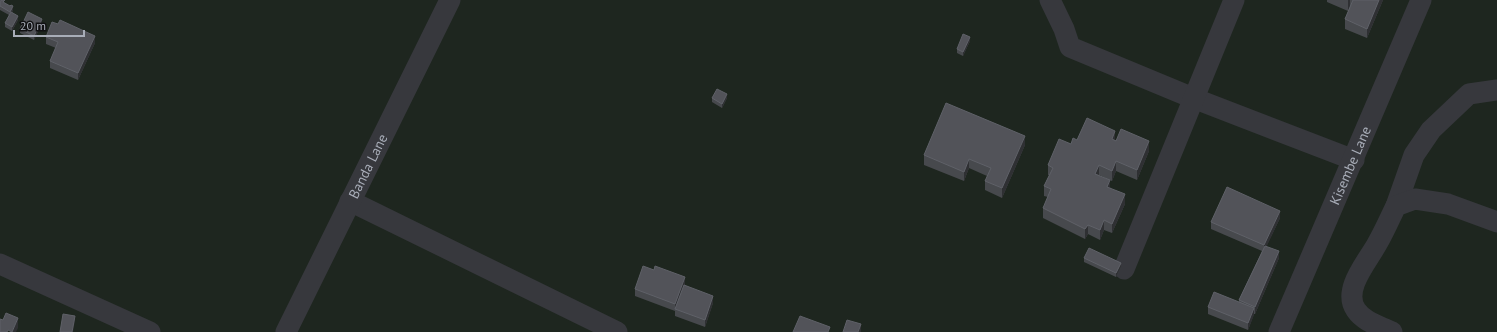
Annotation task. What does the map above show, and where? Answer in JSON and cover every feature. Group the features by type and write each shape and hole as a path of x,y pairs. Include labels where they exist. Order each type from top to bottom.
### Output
{"street":[{"name":"Banda Lane","path":"286,332 450,0"},
{"path":"1050,0 1064,29 1070,47 1193,98 1354,160"},
{"path":"1124,269 1234,0"},
{"name":"Kisembe Lane","path":"1279,332 1354,160 1421,0"},
{"path":"1392,332 1366,320 1356,310 1351,298 1356,278 1378,243 1396,206 1414,155 1431,130 1469,94 1497,90"},
{"path":"1396,206 1415,199 1448,204 1497,222"},
{"path":"350,201 617,332"},
{"path":"0,264 150,332"}],"shaded area":[{"path":"0,0 1497,0 1497,332 0,332"}],"building":[{"path":"1,0 5,0 3,2 13,6 10,12 0,6"},
{"path":"1353,0 1379,0 1367,29 1345,19"},
{"path":"11,12 18,16 12,27 5,23"},
{"path":"28,12 42,19 34,36 20,29"},
{"path":"60,20 95,36 78,73 50,61 58,42 46,37 52,22 58,24"},
{"path":"963,34 970,37 963,52 957,49"},
{"path":"717,89 727,94 722,104 712,98"},
{"path":"946,103 1025,136 1002,188 985,181 991,168 969,159 964,172 924,155"},
{"path":"1087,118 1115,131 1112,139 1116,141 1121,129 1149,141 1137,170 1116,161 1112,171 1099,165 1095,174 1110,180 1107,187 1125,194 1112,224 1104,220 1100,230 1088,225 1085,229 1043,208 1051,189 1044,186 1053,168 1048,165 1059,139 1071,144 1073,138 1077,140"},
{"path":"1227,187 1280,211 1264,245 1211,222"},
{"path":"1265,246 1279,251 1255,307 1239,300"},
{"path":"1089,248 1121,263 1116,273 1084,258"},
{"path":"643,266 654,270 655,266 685,277 675,304 635,289"},
{"path":"684,285 713,296 705,320 675,309"},
{"path":"1214,292 1254,308 1248,323 1208,307"},
{"path":"6,313 18,318 12,332 8,330 7,332 0,332 0,319 3,320"},
{"path":"63,314 75,316 72,332 60,332"},
{"path":"800,316 830,327 828,332 793,332"},
{"path":"847,320 861,324 858,332 843,332"}]}
